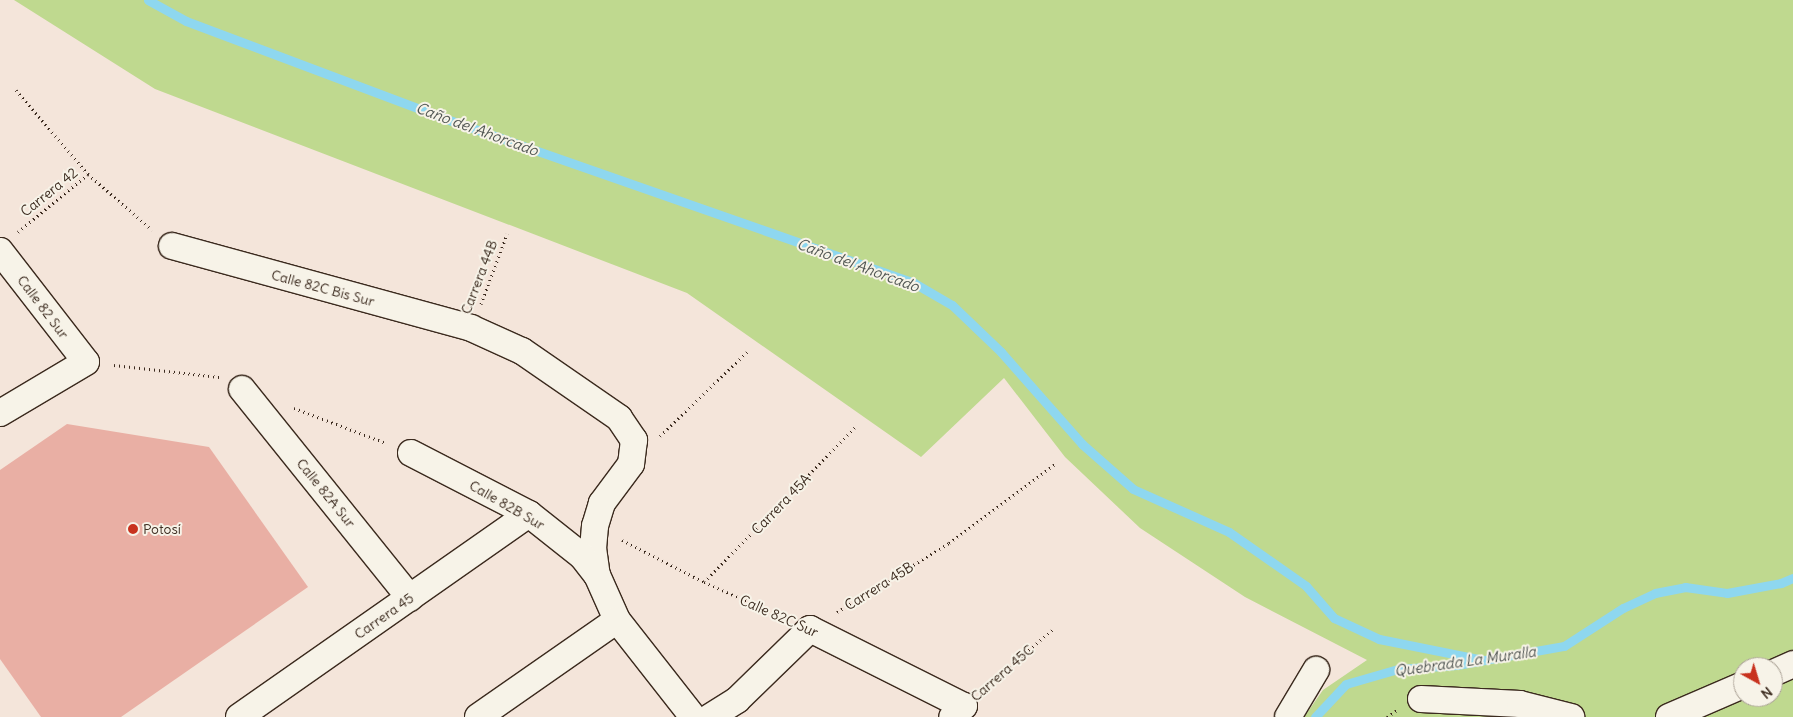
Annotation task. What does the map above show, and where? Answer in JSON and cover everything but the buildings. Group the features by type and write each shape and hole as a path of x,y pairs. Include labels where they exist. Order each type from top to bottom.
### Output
{"street":[{"name":"Calle 82 Sur","path":"0,413 86,362 7,242"},
{"name":"Calle 82C Bis Sur","path":"172,246 471,328 522,351 619,418 634,440 631,464"},
{"name":"Calle 82A Sur","path":"242,389 410,598"},
{"name":"Calle 82B Sur","path":"411,453 529,514 571,546 597,575 617,620 693,717"},
{"path":"597,575 593,548 595,526 602,503 631,464"},
{"name":"Carrera 45","path":"239,717 529,514"},
{"path":"478,717 617,620"},
{"path":"710,717 737,700 810,629"},
{"name":"Calle 82C Sur","path":"810,629 958,711"},
{"path":"1288,717 1316,670"},
{"path":"1669,717 1733,690"},
{"path":"1421,699 1520,704 1571,717"}],"path":[{"path":"16,90 88,174 172,246"},
{"name":"Carrera 42","path":"7,242 88,174"},
{"name":"Carrera 44B","path":"471,328 507,234"},
{"path":"631,464 747,352"},
{"name":"Carrera 45A","path":"704,582 857,425"},
{"name":"Carrera 45B","path":"810,629 949,544 1055,464"},
{"name":"Calle 82C Sur","path":"595,526 704,582 810,629"},
{"name":"Carrera 45C","path":"958,711 1052,630"}],"green space":[{"path":"14,0 1793,0 1793,717 1304,717 1323,690 1367,660 1245,597 1140,528 1065,457 1004,378 921,457 687,293 155,89"}],"waterway":[{"name":"Caño del Ahorcado","path":"148,0 186,21 452,121 914,283 952,305 1001,352 1082,444 1133,489 1229,532 1306,586 1334,618 1379,639 1483,660"},
{"name":"Quebrada La Muralla","path":"1315,717 1346,684 1398,669 1457,665 1564,646 1623,608 1655,593 1685,587 1727,593 1781,583 1793,578"}],"place":[{"name":"Potosí","path":"133,529"}]}
